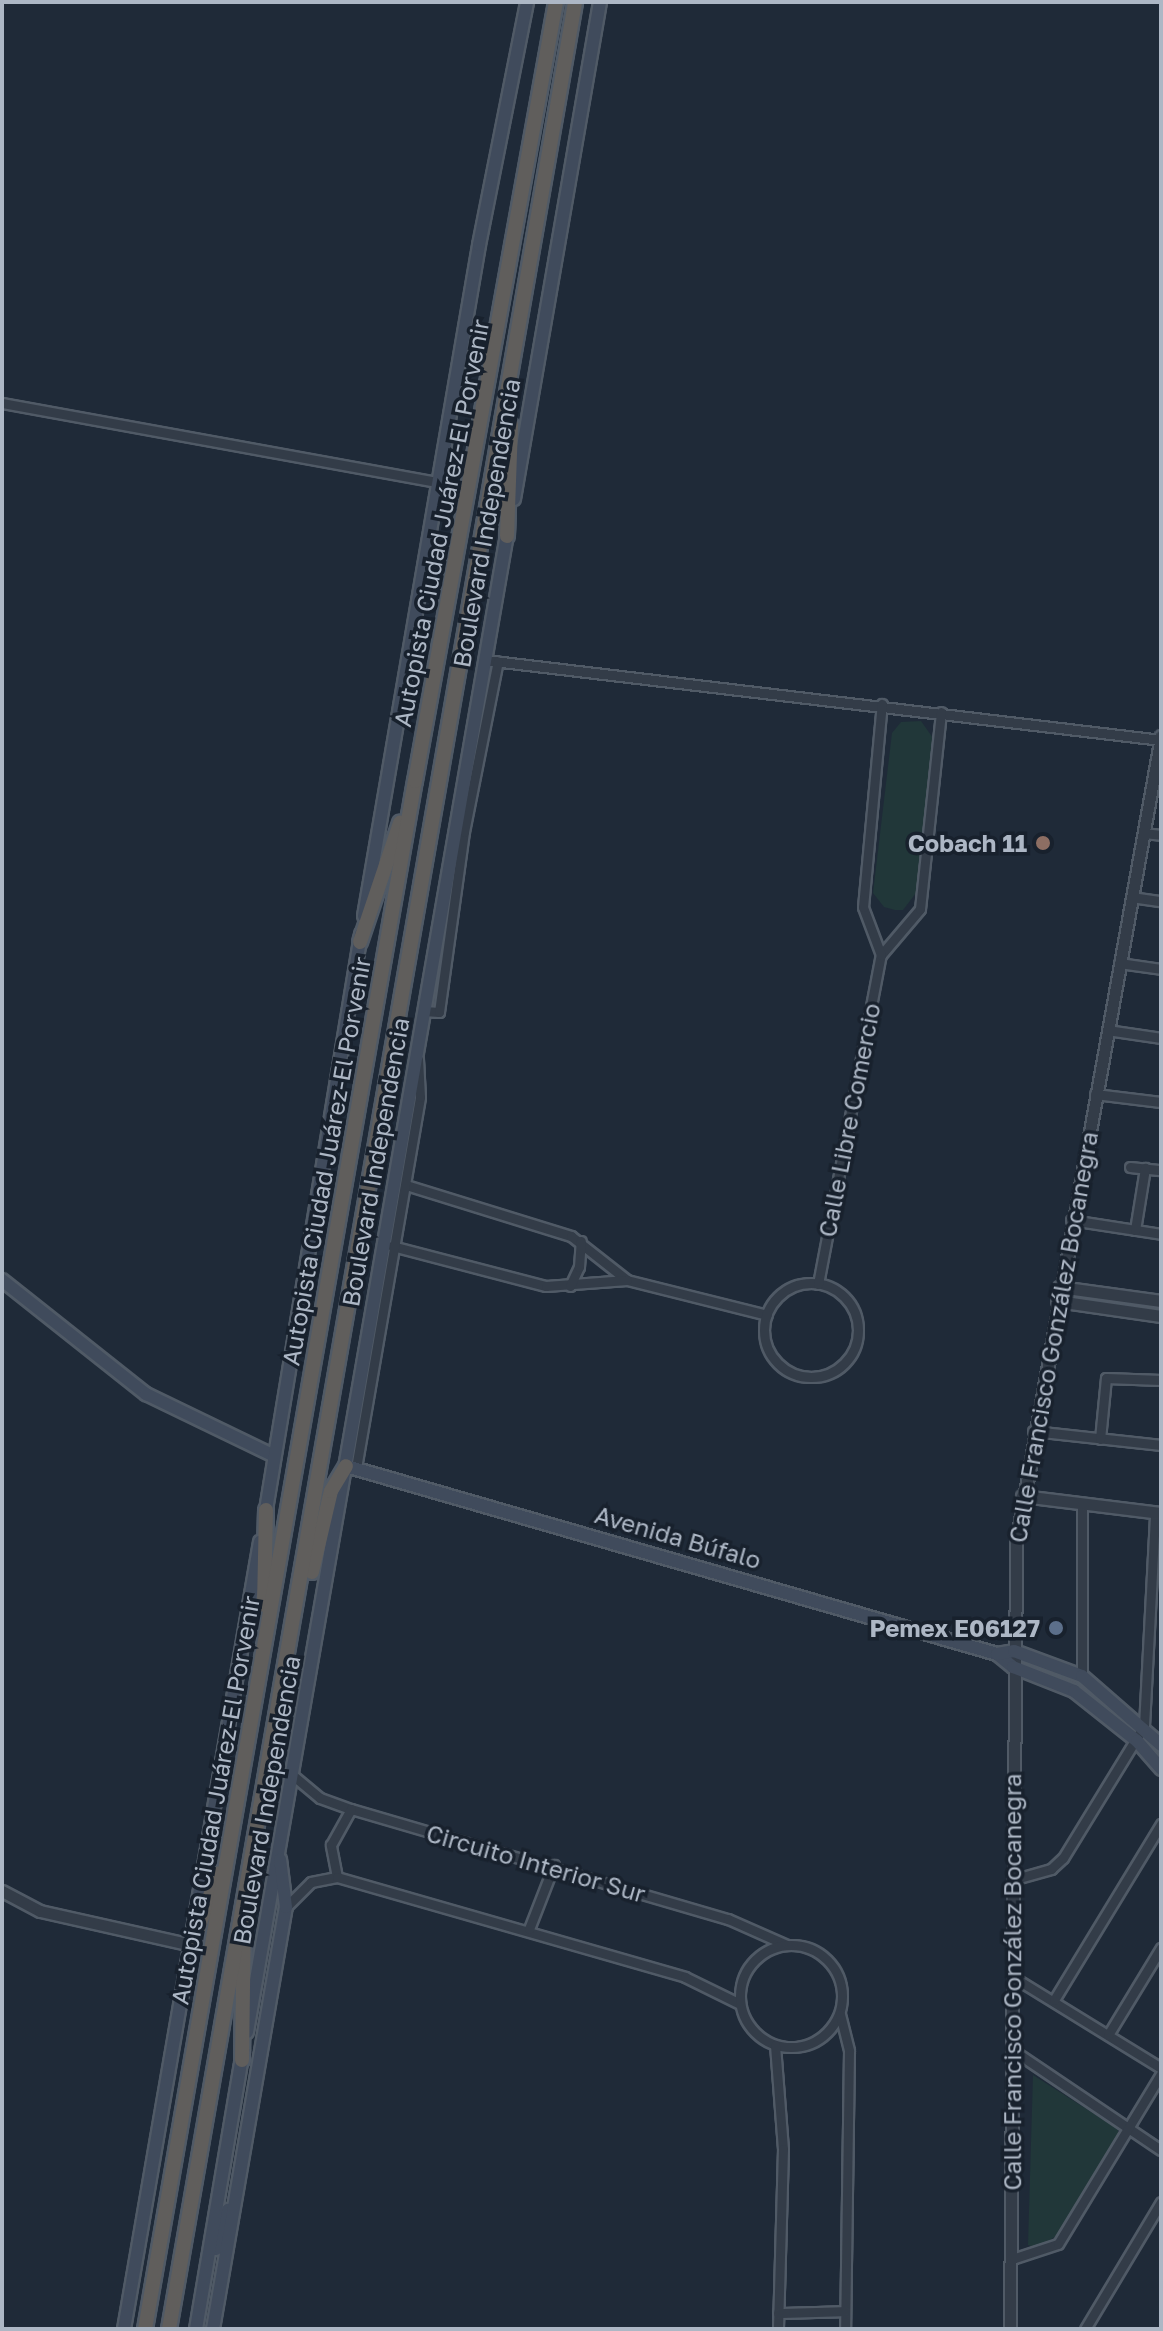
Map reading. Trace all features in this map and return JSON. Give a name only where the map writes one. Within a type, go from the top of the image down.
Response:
[{"type":"highway","name":"Autopista Ciudad Juárez-El Porvenir","points":[[145,2329],[415,781],[556,2]]},
{"type":"highway","points":[[169,2329],[241,1905],[294,1633],[575,2]]},
{"type":"highway","points":[[507,536],[514,369]]},
{"type":"highway","points":[[360,942],[415,781]]},
{"type":"highway","points":[[294,1633],[331,1491],[351,1467]]},
{"type":"highway","points":[[263,1653],[266,1510]]},
{"type":"highway","points":[[192,1945],[231,1839]]},
{"type":"highway","points":[[241,1905],[242,2060]]},
{"type":"main road","name":"Boulevard Independencia","points":[[124,2329],[266,1510],[438,482],[527,2]]},
{"type":"main road","name":"Boulevard Independencia","points":[[196,2329],[290,1773],[351,1467],[395,1209],[417,1047],[492,660],[507,536],[600,2]]},
{"type":"main road","points":[[2,1280],[146,1394],[274,1456]]},
{"type":"main road","name":"Avenida Búfalo","points":[[351,1467],[997,1654],[1013,1667],[1074,1691],[1137,1741],[1161,1769]]},
{"type":"main road","points":[[1014,1651],[1082,1676],[1144,1726],[1161,1745]]},
{"type":"main road","name":"Avenida Búfalo","points":[[997,1654],[1014,1651]]},
{"type":"main road","points":[[213,2329],[286,1907],[278,1849]]},
{"type":"main road","points":[[203,2291],[244,2162]]},
{"type":"street","points":[[2,403],[438,482]]},
{"type":"street","points":[[492,660],[1161,738]]},
{"type":"street","points":[[881,955],[863,907],[882,704]]},
{"type":"street","name":"Calle Libre Comercio","points":[[818,1284],[881,955],[920,909],[941,712]]},
{"type":"street","name":"Calle Francisco González Bocanegra","points":[[1010,2329],[1014,2051],[1013,1667],[1022,1496],[1161,738]]},
{"type":"street","points":[[424,1011],[439,1012],[465,802]]},
{"type":"street","points":[[1143,833],[1161,835]]},
{"type":"street","points":[[1131,897],[1161,901]]},
{"type":"street","points":[[1119,963],[1161,969]]},
{"type":"street","points":[[1107,1030],[1161,1038]]},
{"type":"street","points":[[395,1209],[406,1185],[420,1097],[417,1047]]},
{"type":"street","points":[[1095,1094],[1161,1102]]},
{"type":"street","points":[[1130,1167],[1161,1170]]},
{"type":"street","points":[[1135,1230],[1145,1168]]},
{"type":"street","points":[[406,1185],[581,1241],[627,1280]]},
{"type":"street","points":[[1071,1220],[1161,1234]]},
{"type":"street","points":[[570,1286],[579,1267],[581,1241]]},
{"type":"street","points":[[389,1245],[531,1283],[570,1286],[627,1280],[767,1315]]},
{"type":"street","points":[[818,1284],[846,1299],[857,1320],[853,1352],[836,1371],[811,1377],[786,1370],[767,1346],[767,1315],[786,1291],[818,1284]]},
{"type":"street","points":[[1059,1287],[1161,1301]]},
{"type":"street","points":[[1057,1301],[1161,1316]]},
{"type":"street","points":[[1100,1439],[1106,1378],[1161,1380]]},
{"type":"street","points":[[1033,1431],[1161,1445]]},
{"type":"street","points":[[1012,1880],[1051,1869],[1063,1858],[1144,1726],[1158,1513],[1022,1496]]},
{"type":"street","points":[[1082,1504],[1082,1676]]},
{"type":"street","name":"Circuito Interior Sur","points":[[290,1773],[320,1798],[351,1809],[554,1865],[764,1930],[787,1945]]},
{"type":"street","points":[[337,1877],[331,1845],[351,1809]]},
{"type":"street","points":[[1054,2000],[1161,1824]]},
{"type":"street","points":[[529,1929],[554,1865]]},
{"type":"street","points":[[286,1907],[311,1882],[337,1877],[529,1929],[685,1977],[740,2004],[752,2029],[775,2045],[817,2040],[840,2014]]},
{"type":"street","points":[[2,1891],[40,1911],[192,1945]]},
{"type":"street","points":[[740,2004],[751,1964],[761,1954],[787,1945],[810,1948],[828,1961],[843,1992],[840,2014],[849,2051],[845,2329]]},
{"type":"street","points":[[1108,2035],[1161,1948]]},
{"type":"street","points":[[1013,1977],[1161,2068]]},
{"type":"street","points":[[775,2045],[783,2149],[778,2329]]},
{"type":"street","points":[[1014,2051],[1161,2150]]},
{"type":"street","points":[[1012,2259],[1058,2244],[1161,2074]]},
{"type":"street","points":[[1085,2329],[1161,2202]]},
{"type":"street","points":[[778,2313],[845,2311]]},
{"type":"green space","points":[[921,721],[933,738],[916,893],[903,910],[895,910],[884,907],[873,893],[892,733],[901,722]]},
{"type":"green space","points":[[1033,2075],[1118,2129],[1118,2134],[1058,2235],[1037,2248],[1028,2245]]},
{"type":"place","name":"Cobach 11","points":[[1043,843]]},
{"type":"place","name":"Pemex E06127","points":[[1056,1628]]}]
